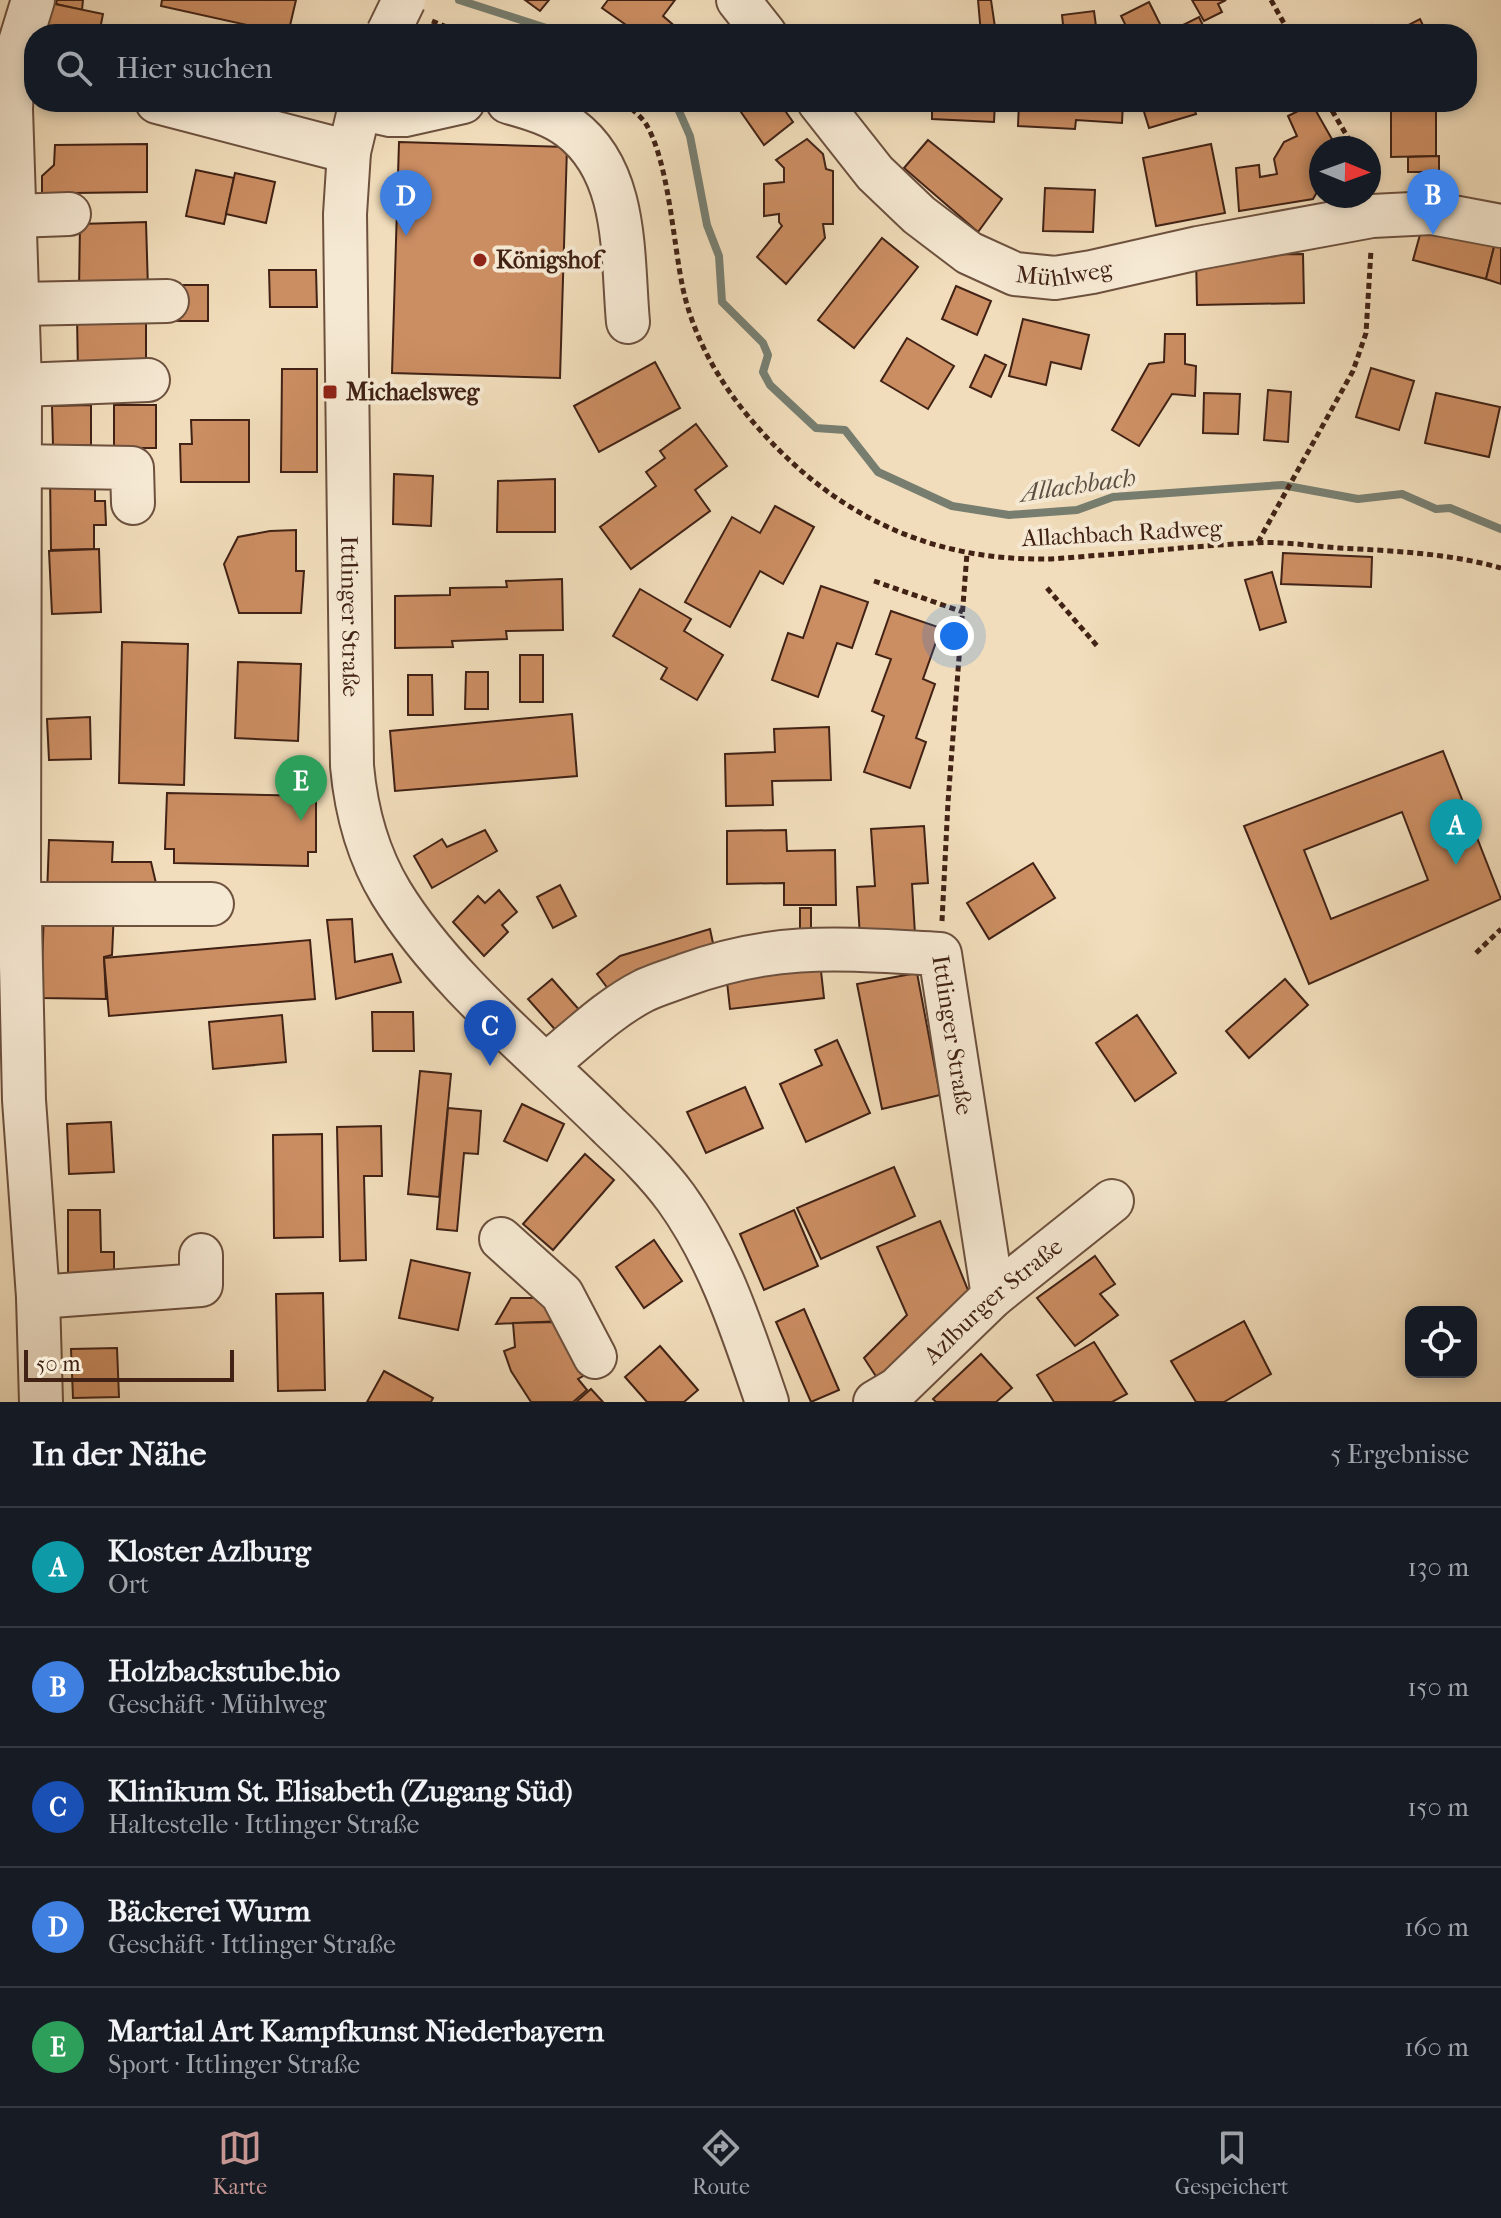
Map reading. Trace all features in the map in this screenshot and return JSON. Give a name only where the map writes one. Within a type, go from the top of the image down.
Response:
[{"type":"street","points":[[27,24],[33,0]]},
{"type":"street","points":[[393,24],[404,0]]},
{"type":"street","points":[[738,0],[757,24]]},
{"type":"street","points":[[24,35],[16,66],[11,109],[20,385],[10,640],[20,904],[12,1086],[24,1274],[41,1402]]},
{"type":"street","points":[[195,112],[349,152]]},
{"type":"street","name":"Ittlinger Straße","points":[[358,112],[349,152],[345,214],[350,697],[352,766],[357,807],[366,838],[390,892],[433,950],[491,1012],[638,1154],[675,1198],[707,1247],[730,1298],[767,1402]]},
{"type":"street","points":[[392,112],[405,115],[418,112]]},
{"type":"street","points":[[540,112],[569,127],[593,149],[609,179],[619,215],[628,322]]},
{"type":"street","name":"Mühlweg","points":[[827,112],[875,173],[919,215],[969,253],[1015,274],[1055,278],[1080,274],[1198,248],[1372,216],[1432,213],[1501,226]]},
{"type":"street","points":[[15,216],[69,214]]},
{"type":"street","points":[[18,304],[167,301]]},
{"type":"street","points":[[20,385],[148,380]]},
{"type":"street","points":[[19,466],[132,468],[133,503]]},
{"type":"street","points":[[20,904],[212,904]]},
{"type":"street","name":"Ittlinger Straße","points":[[547,1064],[623,1004],[646,990],[722,962],[773,951],[821,948],[940,954],[993,1296]]},
{"type":"street","name":"Azlburger Straße","points":[[875,1402],[897,1389],[993,1296],[1112,1201]]},
{"type":"street","points":[[501,1239],[562,1294],[595,1357]]},
{"type":"street","points":[[24,1274],[201,1285],[201,1255]]},
{"type":"path","points":[[1271,0],[1284,24]]},
{"type":"path","name":"Allachbach Radweg","points":[[634,112],[645,122],[658,154],[683,291],[696,331],[712,365],[738,405],[779,451],[824,492],[875,521],[902,533],[967,553],[1043,560],[1258,542],[1441,555],[1501,568]]},
{"type":"path","points":[[1333,112],[1347,136]]},
{"type":"path","points":[[1258,542],[1353,371],[1366,333],[1372,216]]},
{"type":"path","points":[[940,954],[967,553]]},
{"type":"path","points":[[874,581],[963,612]]},
{"type":"path","points":[[1047,588],[1098,647]]},
{"type":"path","points":[[1476,953],[1501,929]]},
{"type":"building","points":[[57,0],[83,0],[82,10],[56,4]]},
{"type":"building","points":[[162,0],[296,0],[290,24],[243,24],[161,6]]},
{"type":"building","points":[[525,0],[549,0],[540,11]]},
{"type":"building","points":[[608,0],[675,0],[663,16],[672,24],[625,24],[602,8]]},
{"type":"building","points":[[978,0],[991,0],[995,24],[980,24]]},
{"type":"building","points":[[1192,0],[1226,0],[1218,4],[1222,12],[1204,21]]},
{"type":"building","points":[[1149,2],[1160,24],[1125,24],[1121,16]]},
{"type":"building","points":[[50,3],[103,14],[101,24],[46,24]]},
{"type":"building","points":[[1094,11],[1096,24],[1063,24],[1062,15]]},
{"type":"building","points":[[1199,17],[1202,24],[1185,24]]},
{"type":"building","points":[[741,112],[786,112],[793,122],[764,145]]},
{"type":"building","points":[[932,112],[994,112],[994,122],[932,119]]},
{"type":"building","points":[[1019,112],[1123,112],[1122,123],[1076,120],[1075,129],[1018,126]]},
{"type":"building","points":[[1144,112],[1196,114],[1149,128]]},
{"type":"building","points":[[1296,112],[1317,112],[1330,136],[1309,136],[1309,200],[1239,211],[1236,168],[1259,165],[1260,177],[1277,174],[1274,159],[1284,142],[1297,136],[1288,116]]},
{"type":"building","points":[[1391,112],[1436,112],[1436,156],[1391,157]]},
{"type":"building","points":[[807,139],[823,154],[826,169],[833,171],[833,224],[823,224],[825,238],[786,284],[757,257],[782,226],[779,214],[764,216],[764,184],[784,182],[784,168],[776,160]]},
{"type":"building","points":[[928,140],[1002,199],[978,232],[904,168]]},
{"type":"building","name":"Königshof","points":[[399,142],[567,147],[560,378],[392,373]]},
{"type":"building","points":[[147,144],[147,192],[73,193],[72,201],[42,201],[42,176],[54,165],[55,145]]},
{"type":"building","points":[[1211,144],[1225,213],[1156,226],[1143,158]]},
{"type":"building","points":[[1439,156],[1439,172],[1408,172],[1408,157]]},
{"type":"building","points":[[196,170],[234,178],[224,224],[186,216]]},
{"type":"building","points":[[235,173],[275,182],[266,223],[226,214]]},
{"type":"building","points":[[1045,188],[1095,190],[1093,232],[1043,231]]},
{"type":"building","points":[[1424,220],[1497,235],[1486,279],[1413,260]]},
{"type":"building","points":[[146,222],[148,289],[79,290],[80,224]]},
{"type":"building","points":[[1497,235],[1501,236],[1501,284],[1486,279]]},
{"type":"building","points":[[882,238],[918,267],[854,348],[818,320]]},
{"type":"building","points":[[1303,254],[1304,303],[1197,305],[1196,256]]},
{"type":"building","points":[[269,270],[316,270],[317,307],[270,307]]},
{"type":"building","points":[[174,285],[208,285],[208,321],[175,321]]},
{"type":"building","points":[[956,286],[991,301],[977,335],[942,319]]},
{"type":"building","points":[[146,314],[146,373],[78,374],[77,316]]},
{"type":"building","points":[[1023,319],[1089,335],[1081,369],[1051,362],[1046,385],[1009,376]]},
{"type":"building","points":[[1165,334],[1185,334],[1185,364],[1196,366],[1195,396],[1172,394],[1139,446],[1112,430],[1149,364],[1164,362]]},
{"type":"building","points":[[907,338],[954,366],[928,409],[881,381]]},
{"type":"building","points":[[985,355],[1006,365],[991,397],[970,387]]},
{"type":"building","points":[[655,362],[680,408],[599,452],[574,406]]},
{"type":"building","points":[[1371,368],[1414,381],[1399,430],[1356,417]]},
{"type":"building","points":[[282,369],[317,369],[317,472],[281,472]]},
{"type":"building","points":[[1268,390],[1291,392],[1288,442],[1264,440]]},
{"type":"building","points":[[1204,393],[1240,394],[1238,434],[1203,433]]},
{"type":"building","points":[[1436,393],[1500,407],[1489,457],[1425,443]]},
{"type":"building","points":[[91,405],[91,445],[53,446],[52,406]]},
{"type":"building","points":[[114,405],[156,405],[156,448],[114,448]]},
{"type":"building","points":[[191,420],[249,420],[249,482],[181,482],[180,444],[192,444]]},
{"type":"building","points":[[696,424],[727,466],[695,490],[710,511],[631,569],[600,527],[656,486],[646,472],[665,458],[660,451]]},
{"type":"building","points":[[394,474],[433,476],[431,526],[393,524]]},
{"type":"building","points":[[95,476],[95,501],[105,501],[106,525],[94,525],[94,549],[51,550],[50,477]]},
{"type":"building","points":[[555,479],[555,532],[497,532],[498,481]]},
{"type":"building","points":[[775,506],[814,527],[783,584],[760,571],[730,627],[685,602],[732,517],[760,533]]},
{"type":"building","points":[[296,530],[296,571],[304,571],[301,613],[239,613],[224,564],[238,537]]},
{"type":"building","points":[[99,549],[101,612],[52,614],[49,551]]},
{"type":"building","points":[[1283,553],[1372,557],[1371,587],[1281,584]]},
{"type":"building","points":[[1272,572],[1286,622],[1260,630],[1245,580]]},
{"type":"building","points":[[562,579],[563,630],[506,631],[507,639],[452,641],[453,647],[395,648],[395,596],[450,595],[450,588],[507,587],[506,581]]},
{"type":"building","points":[[821,586],[868,602],[852,648],[837,643],[818,697],[772,680],[788,633],[803,638]]},
{"type":"building","points":[[640,589],[691,619],[684,631],[723,655],[697,700],[661,679],[667,668],[613,636]]},
{"type":"building","points":[[891,611],[941,628],[923,679],[935,684],[916,738],[926,742],[910,788],[864,772],[884,716],[872,711],[891,659],[876,654]]},
{"type":"building","points":[[122,642],[188,644],[184,785],[119,783]]},
{"type":"building","points":[[520,655],[543,655],[543,702],[520,702]]},
{"type":"building","points":[[238,662],[301,664],[298,741],[235,738]]},
{"type":"building","points":[[466,672],[488,672],[488,709],[465,709]]},
{"type":"building","points":[[408,675],[432,675],[433,715],[408,715]]},
{"type":"building","points":[[572,714],[577,776],[395,791],[390,731]]},
{"type":"building","points":[[90,717],[91,759],[49,760],[47,719]]},
{"type":"building","points":[[829,727],[831,780],[772,781],[773,805],[726,806],[725,754],[775,752],[774,729]]},
{"type":"building","points":[[1443,751],[1501,899],[1309,984],[1244,826]],"holes":[[[1402,812],[1428,880],[1331,919],[1304,850]]]},
{"type":"building","points":[[167,793],[316,796],[316,852],[308,852],[308,866],[174,863],[174,849],[165,849]]},
{"type":"building","points":[[924,826],[928,883],[912,884],[915,934],[860,938],[857,887],[875,886],[871,829]]},
{"type":"building","points":[[485,830],[497,851],[432,888],[414,856],[442,839],[447,847]]},
{"type":"building","points":[[786,830],[787,851],[835,850],[836,905],[784,905],[784,883],[727,884],[727,831]]},
{"type":"building","points":[[49,840],[113,842],[112,862],[151,862],[159,896],[47,895]]},
{"type":"building","points":[[1033,863],[1055,898],[989,939],[967,903]]},
{"type":"building","points":[[560,885],[576,916],[553,928],[537,897]]},
{"type":"building","points":[[499,890],[517,912],[502,925],[508,932],[484,956],[453,922],[478,896],[485,903]]},
{"type":"building","points":[[800,908],[811,908],[811,937],[800,937]]},
{"type":"building","points":[[44,910],[114,911],[112,955],[104,957],[106,999],[41,998]]},
{"type":"building","points":[[352,919],[355,962],[392,954],[401,982],[336,999],[327,920]]},
{"type":"building","points":[[710,929],[714,948],[612,994],[597,974],[620,956]]},
{"type":"building","points":[[310,940],[315,999],[109,1016],[104,958]]},
{"type":"building","points":[[819,953],[824,998],[730,1009],[725,964]]},
{"type":"building","points":[[917,973],[940,1095],[882,1109],[857,984]]},
{"type":"building","points":[[552,979],[582,1013],[559,1034],[528,999]]},
{"type":"building","points":[[1285,979],[1308,1005],[1249,1058],[1226,1031]]},
{"type":"building","points":[[372,1012],[413,1012],[414,1051],[373,1051]]},
{"type":"building","points":[[282,1015],[286,1062],[213,1069],[209,1022]]},
{"type":"building","points":[[1137,1015],[1176,1073],[1135,1101],[1096,1043]]},
{"type":"building","points":[[837,1040],[870,1113],[806,1142],[780,1084],[822,1065],[815,1050]]},
{"type":"building","points":[[420,1071],[451,1074],[439,1197],[408,1194]]},
{"type":"building","points":[[745,1087],[763,1128],[706,1153],[687,1112]]},
{"type":"building","points":[[522,1104],[564,1124],[547,1161],[504,1141]]},
{"type":"building","points":[[448,1108],[481,1111],[478,1154],[464,1153],[457,1231],[437,1229]]},
{"type":"building","points":[[111,1122],[114,1172],[69,1174],[67,1124]]},
{"type":"building","points":[[381,1126],[382,1176],[364,1176],[366,1260],[340,1261],[337,1127]]},
{"type":"building","points":[[322,1134],[323,1237],[274,1238],[273,1135]]},
{"type":"building","points":[[585,1154],[614,1180],[553,1250],[523,1224]]},
{"type":"building","points":[[894,1167],[915,1216],[821,1259],[797,1208]]},
{"type":"building","points":[[68,1210],[100,1210],[101,1252],[114,1252],[114,1285],[68,1286]]},
{"type":"building","points":[[794,1210],[818,1266],[764,1290],[740,1234]]},
{"type":"building","points":[[940,1221],[972,1300],[881,1384],[864,1358],[907,1315],[877,1247]]},
{"type":"building","points":[[654,1240],[682,1281],[644,1308],[616,1267]]},
{"type":"building","points":[[1095,1256],[1115,1284],[1100,1294],[1118,1315],[1075,1346],[1037,1298]]},
{"type":"building","points":[[411,1260],[470,1273],[458,1330],[399,1318]]},
{"type":"building","points":[[323,1293],[325,1390],[278,1391],[276,1294]]},
{"type":"building","points":[[511,1298],[553,1298],[562,1321],[496,1324]]},
{"type":"building","points":[[804,1309],[839,1390],[811,1402],[776,1322]]},
{"type":"building","points":[[1244,1321],[1271,1374],[1224,1402],[1196,1402],[1171,1361]]},
{"type":"building","points":[[557,1322],[566,1348],[585,1375],[578,1379],[587,1390],[573,1402],[531,1402],[511,1371],[504,1351],[515,1347],[513,1323]]},
{"type":"building","points":[[1094,1342],[1127,1394],[1112,1402],[1054,1402],[1037,1375]]},
{"type":"building","points":[[660,1346],[698,1390],[684,1402],[647,1402],[625,1377]]},
{"type":"building","points":[[117,1348],[119,1397],[73,1398],[71,1349]]},
{"type":"building","points":[[981,1354],[1012,1388],[996,1402],[936,1402],[933,1399]]},
{"type":"building","points":[[384,1371],[433,1398],[431,1402],[367,1402]]},
{"type":"building","points":[[591,1389],[603,1402],[576,1402]]},
{"type":"waterway","name":"Allachbach","points":[[459,0],[534,24]]},
{"type":"waterway","name":"Allachbach","points":[[679,112],[690,136],[707,225],[719,256],[722,302],[763,343],[768,355],[763,372],[770,385],[816,428],[845,430],[878,472],[952,506],[1009,515],[1077,510],[1113,497],[1282,485],[1358,499],[1402,494],[1436,509],[1450,508],[1501,529]]},
{"type":"place","name":"Holzbackstube.bio","points":[[1433,235]]},
{"type":"place","name":"Bäckerei Wurm","points":[[406,236]]},
{"type":"place","name":"Königshof","points":[[480,260]]},
{"type":"place","name":"Michaelsweg","points":[[330,392]]},
{"type":"place","name":"Martial Art Kampfkunst Niederbayern","points":[[301,821]]},
{"type":"place","name":"Kloster Azlburg","points":[[1456,865]]},
{"type":"place","name":"Klinikum St. Elisabeth (Zugang Süd)","points":[[490,1066]]}]
